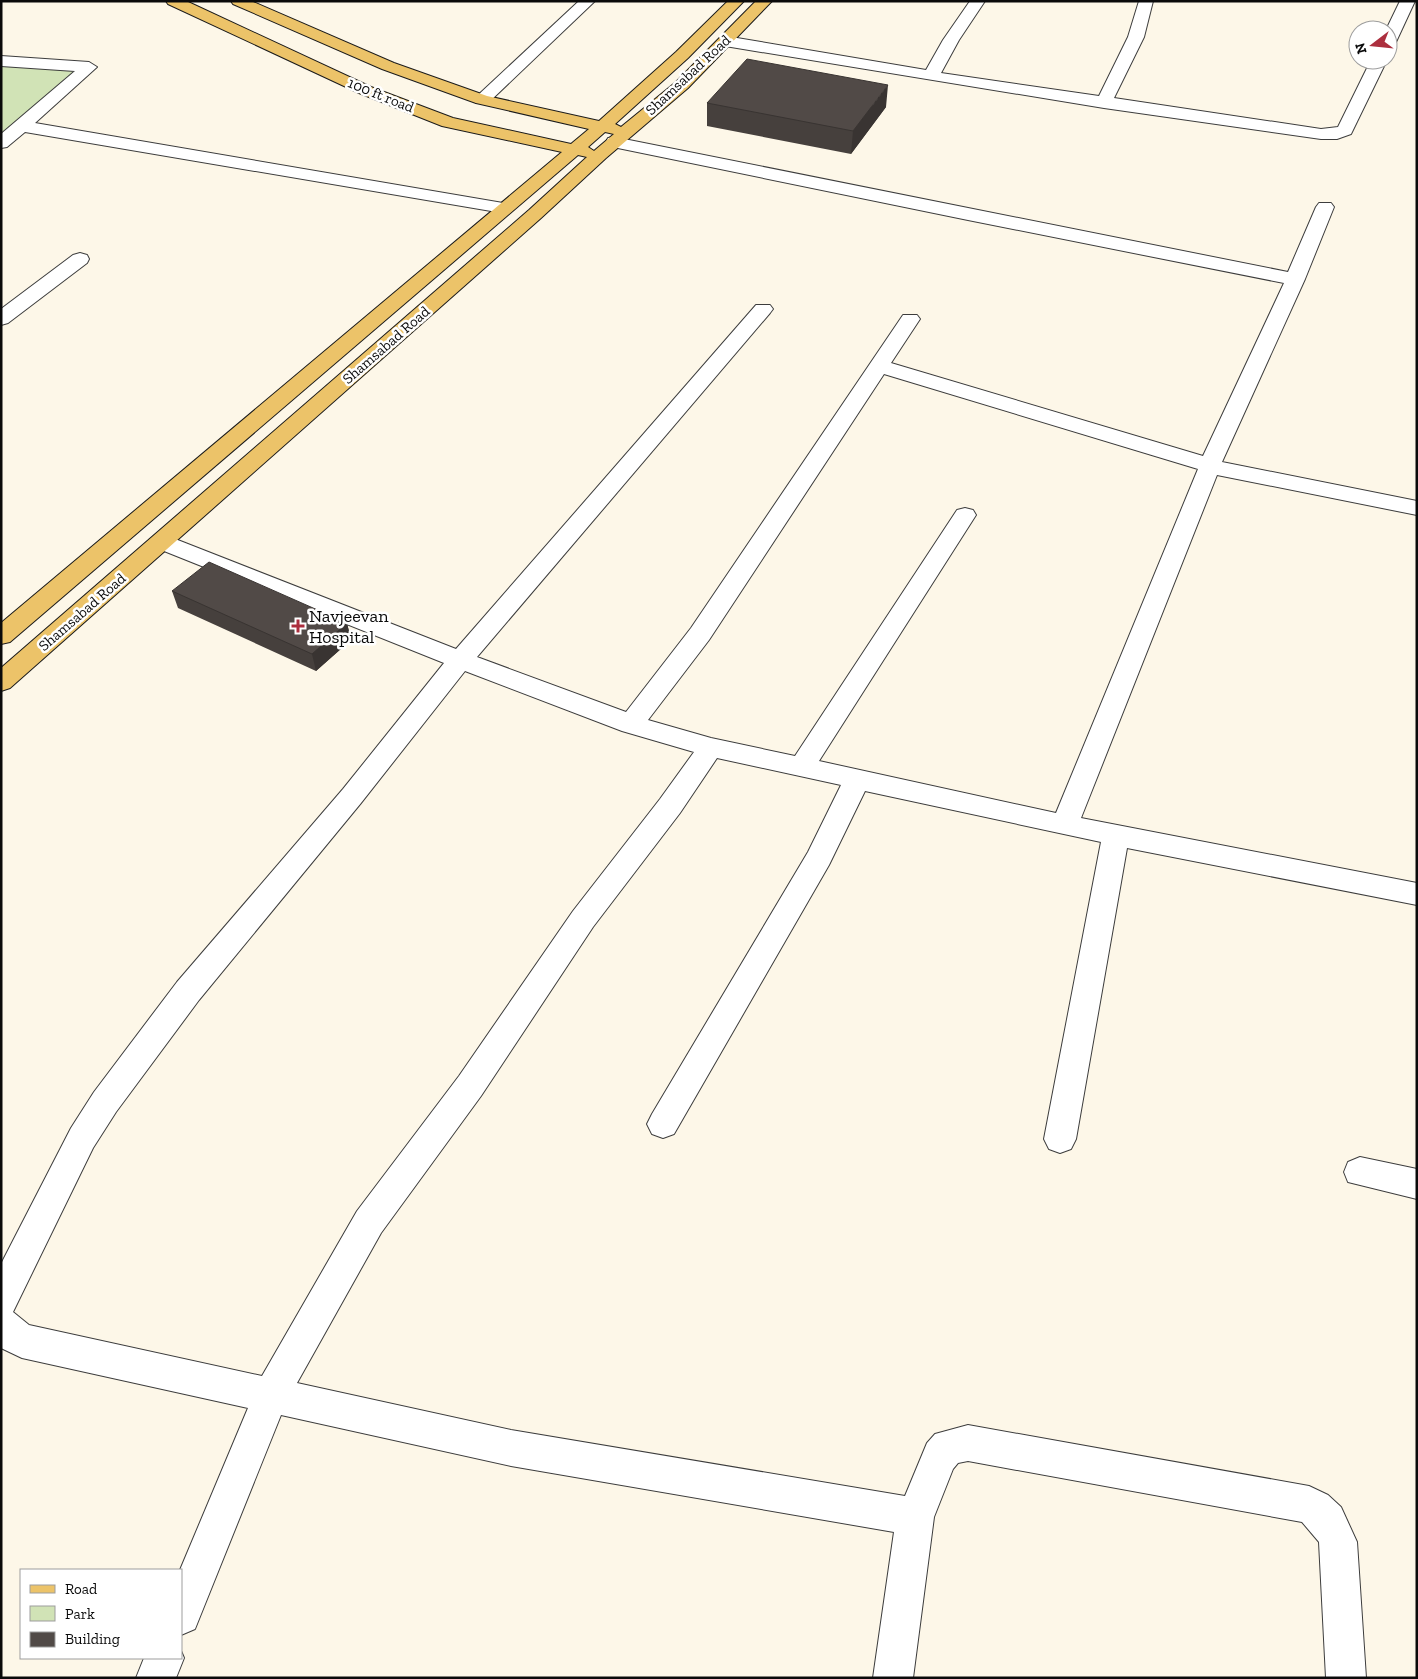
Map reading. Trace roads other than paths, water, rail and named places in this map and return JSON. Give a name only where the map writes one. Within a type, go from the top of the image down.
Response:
[{"type":"main road","name":"100 ft road","points":[[173,1],[365,90],[448,122],[574,150],[614,143],[602,126],[482,100],[388,66],[238,1]]},
{"type":"main road","name":"Shamsabad Road","points":[[1,636],[503,208],[602,126],[682,55],[738,1]]},
{"type":"main road","name":"Shamsabad Road","points":[[1,682],[682,85],[765,1]]},
{"type":"street","points":[[482,100],[588,1]]},
{"type":"street","points":[[932,76],[951,40],[978,1]]},
{"type":"street","points":[[1104,103],[1136,37],[1146,1]]},
{"type":"street","points":[[1398,22],[1408,1]]},
{"type":"street","points":[[725,41],[1104,103],[1321,134],[1337,134],[1346,130],[1374,70]]},
{"type":"street","points":[[1,61],[89,66],[1,143]]},
{"type":"street","points":[[22,126],[503,208]]},
{"type":"street","points":[[614,143],[734,165],[968,215],[1295,279]]},
{"type":"street","points":[[1065,825],[1210,465],[1295,279],[1325,207]]},
{"type":"street","points":[[1,319],[80,259]]},
{"type":"street","points":[[1,1300],[82,1138],[105,1102],[194,984],[352,796],[460,660],[763,309]]},
{"type":"street","points":[[631,724],[700,634],[910,319]]},
{"type":"street","points":[[880,366],[1253,477],[1417,508]]},
{"type":"street","points":[[801,767],[965,515]]},
{"type":"street","points":[[162,542],[460,660],[631,724],[712,747],[1065,825],[1417,894]]},
{"type":"street","points":[[182,1613],[271,1395],[369,1222],[470,1086],[583,919],[670,806],[712,747]]},
{"type":"street","points":[[663,1124],[819,857],[858,778]]},
{"type":"street","points":[[1060,1139],[1116,835]]},
{"type":"street","points":[[1360,1172],[1417,1184]]},
{"type":"street","points":[[1,1324],[8,1332],[22,1341],[511,1448],[915,1517]]},
{"type":"street","points":[[893,1678],[915,1517],[940,1456],[948,1447],[968,1443],[1309,1505],[1321,1512],[1333,1526],[1338,1542],[1346,1678]]},
{"type":"street","points":[[156,1678],[164,1659]]},
{"type":"place","name":"Navjeevan Hospital","points":[[298,626]]}]
